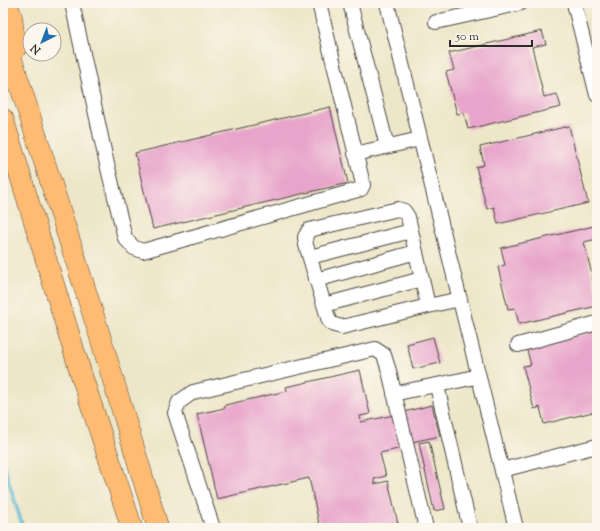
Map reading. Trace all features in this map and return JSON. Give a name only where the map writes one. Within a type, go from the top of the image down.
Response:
[{"type":"highway","points":[[7,3],[12,19],[20,85]]},
{"type":"highway","points":[[3,32],[99,333],[158,528]]},
{"type":"highway","points":[[3,119],[82,377],[132,528]]},
{"type":"highway","points":[[82,377],[110,372]]},
{"type":"street","points":[[72,3],[125,238],[134,248],[143,251],[361,189],[363,185],[319,3]]},
{"type":"street","points":[[350,3],[387,146]]},
{"type":"street","points":[[387,3],[516,528]]},
{"type":"street","points":[[436,22],[521,3]]},
{"type":"street","points":[[574,3],[597,95]]},
{"type":"street","points":[[355,154],[420,139]]},
{"type":"street","points":[[428,306],[408,216],[404,211],[398,209],[309,230],[306,237],[306,245],[329,322],[334,325],[342,328],[460,299]]},
{"type":"street","points":[[310,257],[411,231]]},
{"type":"street","points":[[316,280],[416,252]]},
{"type":"street","points":[[324,305],[422,279]]},
{"type":"street","points":[[518,345],[597,323]]},
{"type":"street","points":[[213,528],[175,413],[179,402],[193,392],[374,349],[384,355],[389,371],[426,528]]},
{"type":"street","points":[[394,394],[479,376]]},
{"type":"street","points":[[437,386],[470,528]]},
{"type":"street","points":[[502,470],[597,446]]},
{"type":"building","points":[[542,31],[546,44],[532,47],[544,97],[557,94],[561,107],[468,129],[464,113],[457,114],[446,72],[454,70],[449,53]]},
{"type":"building","points":[[330,107],[348,183],[153,229],[135,153]]},
{"type":"building","points":[[569,126],[588,203],[498,224],[494,207],[487,209],[476,167],[484,165],[480,147]]},
{"type":"building","points":[[594,226],[597,239],[584,242],[596,292],[597,291],[597,306],[519,324],[515,308],[508,309],[498,267],[505,265],[501,248]]},
{"type":"building","points":[[597,331],[597,411],[544,424],[540,407],[534,409],[523,366],[531,365],[526,347]]},
{"type":"building","points":[[433,337],[440,363],[413,369],[407,344]]},
{"type":"building","points":[[360,370],[370,414],[360,416],[361,422],[394,415],[402,448],[380,453],[386,476],[374,479],[375,484],[388,481],[399,528],[320,528],[309,478],[217,499],[197,414],[225,408],[225,405],[287,391],[286,387]]},
{"type":"building","points":[[432,405],[440,436],[412,442],[404,412]]},
{"type":"building","points":[[429,441],[445,509],[434,511],[419,443]]},
{"type":"waterway","points":[[3,463],[23,528]]}]
